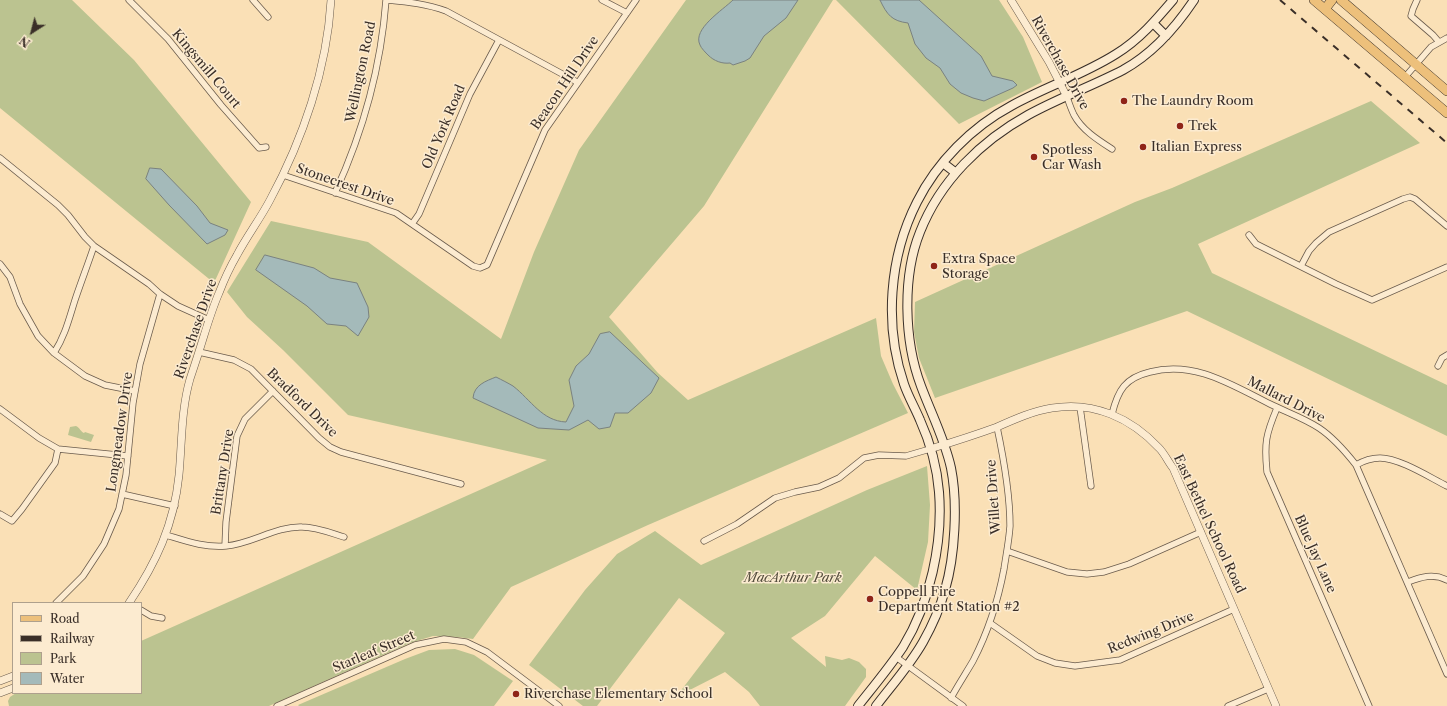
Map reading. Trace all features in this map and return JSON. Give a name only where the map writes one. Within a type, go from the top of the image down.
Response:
[{"type":"main road","points":[[858,706],[896,657],[910,634],[926,594],[935,561],[938,535],[939,492],[930,448],[904,385],[894,341],[892,293],[903,232],[918,200],[943,163],[968,137],[988,120],[1011,106],[1060,83],[1117,53],[1133,42],[1153,23],[1173,0]]},
{"type":"main road","points":[[876,706],[907,666],[923,642],[945,590],[951,563],[954,528],[954,494],[950,468],[944,444],[914,367],[908,332],[908,289],[915,248],[920,231],[937,199],[956,172],[978,150],[1002,130],[1029,114],[1123,69],[1147,53],[1166,36],[1185,14],[1194,0]]},
{"type":"main road","points":[[1314,0],[1447,113]]},
{"type":"main road","points":[[1325,9],[1332,0]]},
{"type":"main road","points":[[1341,0],[1447,91]]},
{"type":"main road","points":[[1153,23],[1166,36]]},
{"type":"main road","points":[[943,163],[956,172]]},
{"type":"street","points":[[253,0],[268,17]]},
{"type":"street","name":"Riverchase Drive","points":[[130,602],[149,572],[166,536],[175,506],[185,407],[190,380],[209,320],[218,295],[237,256],[270,201],[300,136],[318,76],[325,45],[331,0]]},
{"type":"street","points":[[387,0],[433,6],[446,11],[577,82]]},
{"type":"street","name":"Wellington Road","points":[[335,193],[358,137],[372,91],[387,0]]},
{"type":"street","points":[[602,0],[627,14]]},
{"type":"street","name":"Beacon Hill Drive","points":[[480,268],[487,265],[545,130],[577,82],[636,0]]},
{"type":"street","name":"Riverchase Drive","points":[[1011,0],[1049,62],[1067,97],[1074,115],[1094,137],[1112,149]]},
{"type":"street","points":[[1417,0],[1411,16],[1433,35],[1438,42]]},
{"type":"street","name":"Kingsmill Court","points":[[132,1],[168,39],[258,148],[266,147]]},
{"type":"street","points":[[1405,77],[1431,47],[1447,38]]},
{"type":"street","name":"Old York Road","points":[[412,224],[419,214],[470,94],[499,40]]},
{"type":"street","points":[[0,158],[58,205],[94,246],[178,306],[209,320]]},
{"type":"street","name":"Stonecrest Drive","points":[[283,175],[396,213],[473,266],[480,268]]},
{"type":"street","points":[[1301,266],[1309,251],[1329,232],[1410,197],[1416,199],[1447,226]]},
{"type":"street","points":[[1249,235],[1256,244],[1336,284],[1372,300],[1447,267]]},
{"type":"street","points":[[54,352],[61,342],[65,332],[94,246]]},
{"type":"street","points":[[0,264],[10,277],[20,304],[38,336],[54,352],[85,376],[105,385],[135,391]]},
{"type":"street","name":"Longmeadow Drive","points":[[57,602],[83,576],[104,544],[119,509],[126,475],[135,391],[140,364],[160,294]]},
{"type":"street","name":"Bradford Drive","points":[[199,352],[222,356],[243,364],[251,369],[319,438],[330,447],[341,452],[462,484]]},
{"type":"street","points":[[1438,366],[1442,358],[1447,355]]},
{"type":"street","name":"Mallard Drive","points":[[1112,414],[1116,397],[1124,385],[1139,374],[1155,370],[1176,368],[1215,376],[1277,408],[1305,419],[1320,429],[1342,448],[1356,464],[1447,674]]},
{"type":"street","name":"Brittany Drive","points":[[225,546],[226,522],[237,436],[245,419],[273,391]]},
{"type":"street","name":"East Bethel School Road","points":[[930,448],[997,427],[1038,411],[1054,407],[1080,407],[1112,414],[1130,422],[1160,449],[1173,468],[1276,706]]},
{"type":"street","points":[[1080,407],[1091,486]]},
{"type":"street","name":"Blue Jay Lane","points":[[1277,408],[1265,441],[1267,472],[1369,706]]},
{"type":"street","points":[[0,409],[39,438],[58,449],[128,456]]},
{"type":"street","name":"Willet Drive","points":[[951,698],[973,660],[990,623],[1000,591],[1007,550],[1010,527],[1008,490],[997,427]]},
{"type":"street","points":[[704,540],[737,524],[775,498],[819,487],[839,478],[864,458],[879,455],[906,456],[930,448]]},
{"type":"street","points":[[0,514],[12,521],[55,463],[58,449]]},
{"type":"street","points":[[1356,464],[1367,460],[1380,458],[1394,460],[1447,486]]},
{"type":"street","points":[[122,494],[175,506]]},
{"type":"street","points":[[166,536],[202,546],[225,546],[256,539],[273,532],[302,527],[344,537]]},
{"type":"street","points":[[1007,550],[1068,572],[1087,574],[1104,572],[1129,564],[1201,532]]},
{"type":"street","points":[[1408,582],[1423,576],[1441,577],[1447,580]]},
{"type":"street","name":"Redwing Drive","points":[[990,623],[1037,656],[1055,663],[1075,666],[1120,660],[1234,609]]},
{"type":"street","points":[[142,611],[151,616],[162,618]]},
{"type":"street","name":"Starleaf Street","points":[[277,706],[415,645],[444,639],[466,642],[487,652],[560,706]]},
{"type":"street","points":[[896,657],[962,706]]},
{"type":"street","points":[[0,681],[12,676]]},
{"type":"street","points":[[0,693],[12,688]]},
{"type":"street","points":[[1228,706],[1268,689]]},
{"type":"green space","points":[[0,0],[72,0],[134,60],[251,202],[214,283],[0,108]]},
{"type":"green space","points":[[686,0],[833,0],[704,206],[609,317],[658,373],[688,400],[876,318],[881,356],[908,413],[648,525],[511,587],[473,639],[433,636],[410,643],[269,706],[9,706],[8,701],[10,697],[14,694],[142,694],[142,641],[547,460],[348,415],[283,350],[247,317],[227,292],[271,221],[368,242],[501,339],[534,252],[579,150]]},
{"type":"green space","points":[[836,0],[999,0],[1023,37],[1042,82],[959,124]]},
{"type":"green space","points":[[1371,101],[1420,143],[1198,244],[1212,273],[1447,385],[1447,436],[1187,311],[935,398],[919,358],[914,332],[915,302],[1135,202],[1172,188]]},
{"type":"green space","points":[[76,426],[84,433],[94,435],[91,442],[68,435],[70,427]]},
{"type":"green space","name":"MacArthur Park","points":[[927,466],[930,505],[928,542],[917,590],[875,556],[825,616],[791,638],[826,667],[825,656],[842,660],[849,658],[859,662],[866,669],[866,677],[845,706],[760,706],[749,692],[725,672],[676,697],[725,633],[679,598],[597,706],[583,706],[529,665],[585,590],[617,554],[655,531],[701,565],[867,490]]},
{"type":"green space","points":[[455,649],[474,655],[513,681],[494,706],[298,705],[429,650]]},
{"type":"water","points":[[733,0],[798,0],[786,18],[764,36],[750,58],[733,65],[730,63],[718,62],[710,57],[701,48],[699,39],[700,33],[704,26]]},
{"type":"water","points":[[880,0],[919,0],[981,56],[992,76],[1013,81],[1017,85],[984,101],[961,93],[950,84],[940,68],[926,58],[915,44],[908,23],[894,19],[885,10]]},
{"type":"water","points":[[150,168],[161,169],[197,206],[210,223],[228,230],[225,235],[207,244],[146,179]]},
{"type":"water","points":[[265,255],[314,268],[330,278],[357,283],[368,307],[369,317],[358,336],[346,326],[327,324],[307,306],[256,270]]},
{"type":"water","points":[[610,332],[659,378],[651,393],[628,413],[615,413],[610,427],[599,429],[588,420],[569,430],[538,428],[473,398],[478,387],[496,377],[513,386],[543,414],[558,421],[566,422],[574,406],[569,380],[576,366],[589,354],[600,334]]},
{"type":"railway","points":[[1280,0],[1447,143]]},
{"type":"place","name":"The Laundry Room","points":[[1124,101]]},
{"type":"place","name":"Trek","points":[[1180,126]]},
{"type":"place","name":"Italian Express","points":[[1143,147]]},
{"type":"place","name":"Spotless Car Wash","points":[[1034,157]]},
{"type":"place","name":"Extra Space Storage","points":[[934,266]]},
{"type":"place","name":"Coppell Fire Department Station #2","points":[[870,599]]},
{"type":"place","name":"Riverchase Elementary School","points":[[516,694]]}]
